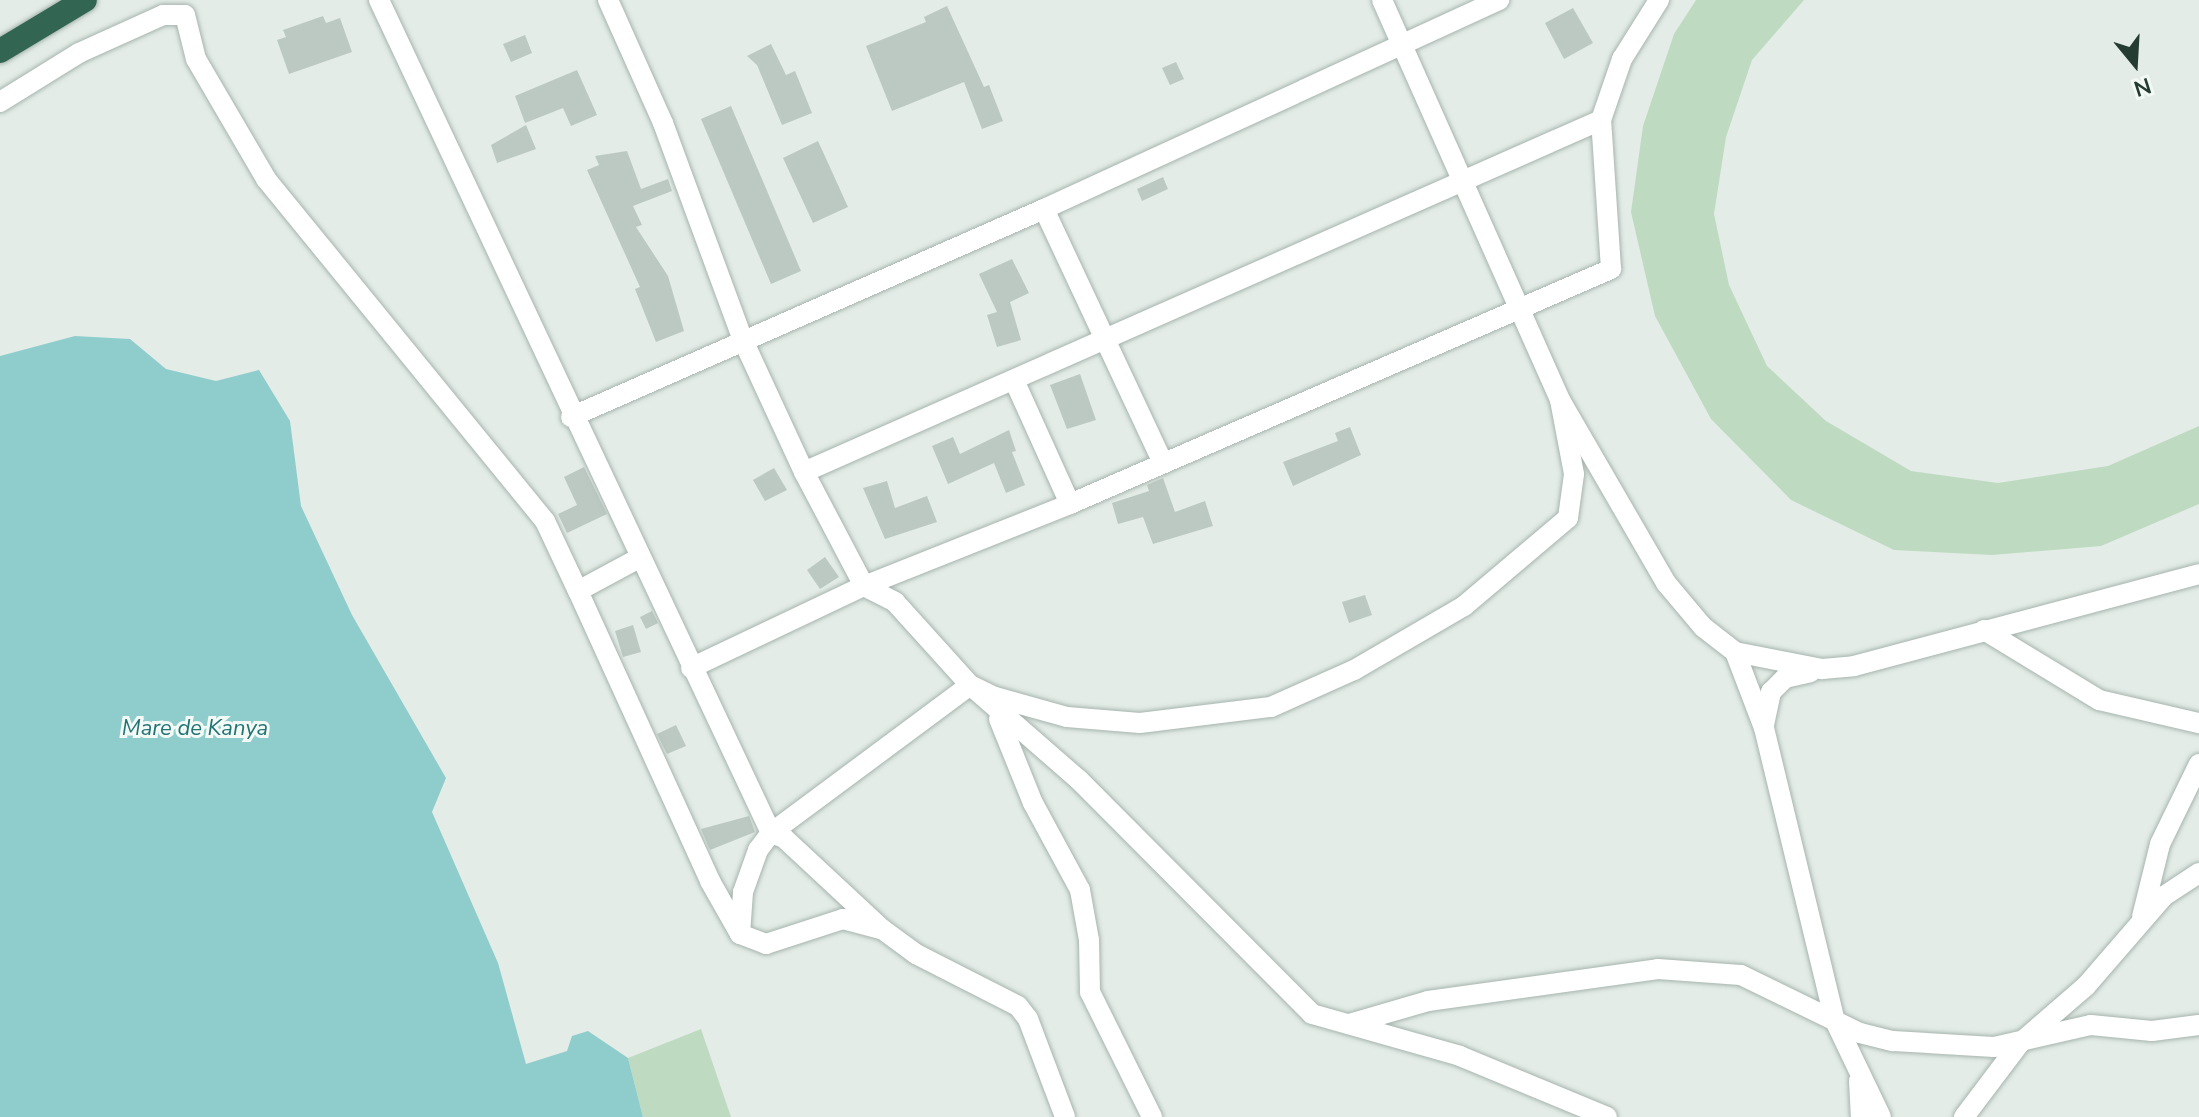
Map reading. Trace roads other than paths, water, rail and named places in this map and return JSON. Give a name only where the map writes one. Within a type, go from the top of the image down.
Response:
[{"type":"highway","points":[[0,51],[85,0]]},
{"type":"street","points":[[379,0],[571,417],[771,833],[813,863],[882,929],[956,978],[1018,1006],[1028,1019],[1065,1117]]},
{"type":"street","points":[[608,0],[663,123],[742,338],[804,472],[864,586],[895,602],[993,708],[1079,780],[1312,1014],[1337,1025],[1460,1056],[1607,1117]]},
{"type":"street","points":[[1382,0],[1560,400],[1666,583],[1703,627],[1735,652],[1822,669]]},
{"type":"street","points":[[571,417],[742,338],[1044,209],[1499,0]]},
{"type":"street","points":[[691,668],[864,586],[1070,504],[1611,269],[1601,120],[1622,59],[1659,0]]},
{"type":"street","points":[[0,102],[119,35],[163,15],[188,8],[196,59],[266,179],[545,521],[710,881],[740,934],[766,944],[843,919],[882,929]]},
{"type":"street","points":[[804,472],[1601,120]]},
{"type":"street","points":[[1044,209],[1163,463]]},
{"type":"street","points":[[1014,380],[1070,504]]},
{"type":"street","points":[[970,685],[995,697],[1067,717],[1140,723],[1271,707],[1300,696],[1441,622],[1568,518],[1574,474],[1560,400]]},
{"type":"street","points":[[578,591],[639,558]]},
{"type":"street","points":[[1764,728],[1765,706],[1785,678],[1822,669],[1854,666],[2197,577]]},
{"type":"street","points":[[1984,630],[2099,700],[2199,723]]},
{"type":"street","points":[[1735,652],[1764,728],[1835,1021],[1881,1117]]},
{"type":"street","points":[[740,934],[743,892],[758,850],[771,833],[970,685]]},
{"type":"street","points":[[993,708],[1012,741],[1033,803],[1080,890],[1089,940],[1090,992],[1152,1117]]},
{"type":"street","points":[[2142,917],[2160,844],[2199,764]]},
{"type":"street","points":[[1964,1117],[2020,1043],[2086,986],[2142,917],[2199,873]]},
{"type":"street","points":[[1337,1025],[1362,1024],[1428,1001],[1525,984],[1658,969],[1741,975],[1835,1021],[1893,1041],[2020,1043],[2091,1025],[2152,1031],[2199,1025]]},
{"type":"street","points":[[1858,1069],[1861,1117]]},
{"type":"water","name":"Mare de Kanya","points":[[75,336],[130,339],[166,369],[216,381],[259,370],[290,421],[301,506],[352,615],[446,778],[432,812],[498,963],[526,1064],[567,1051],[572,1036],[588,1031],[628,1058],[643,1117],[0,1117],[0,356]]}]
